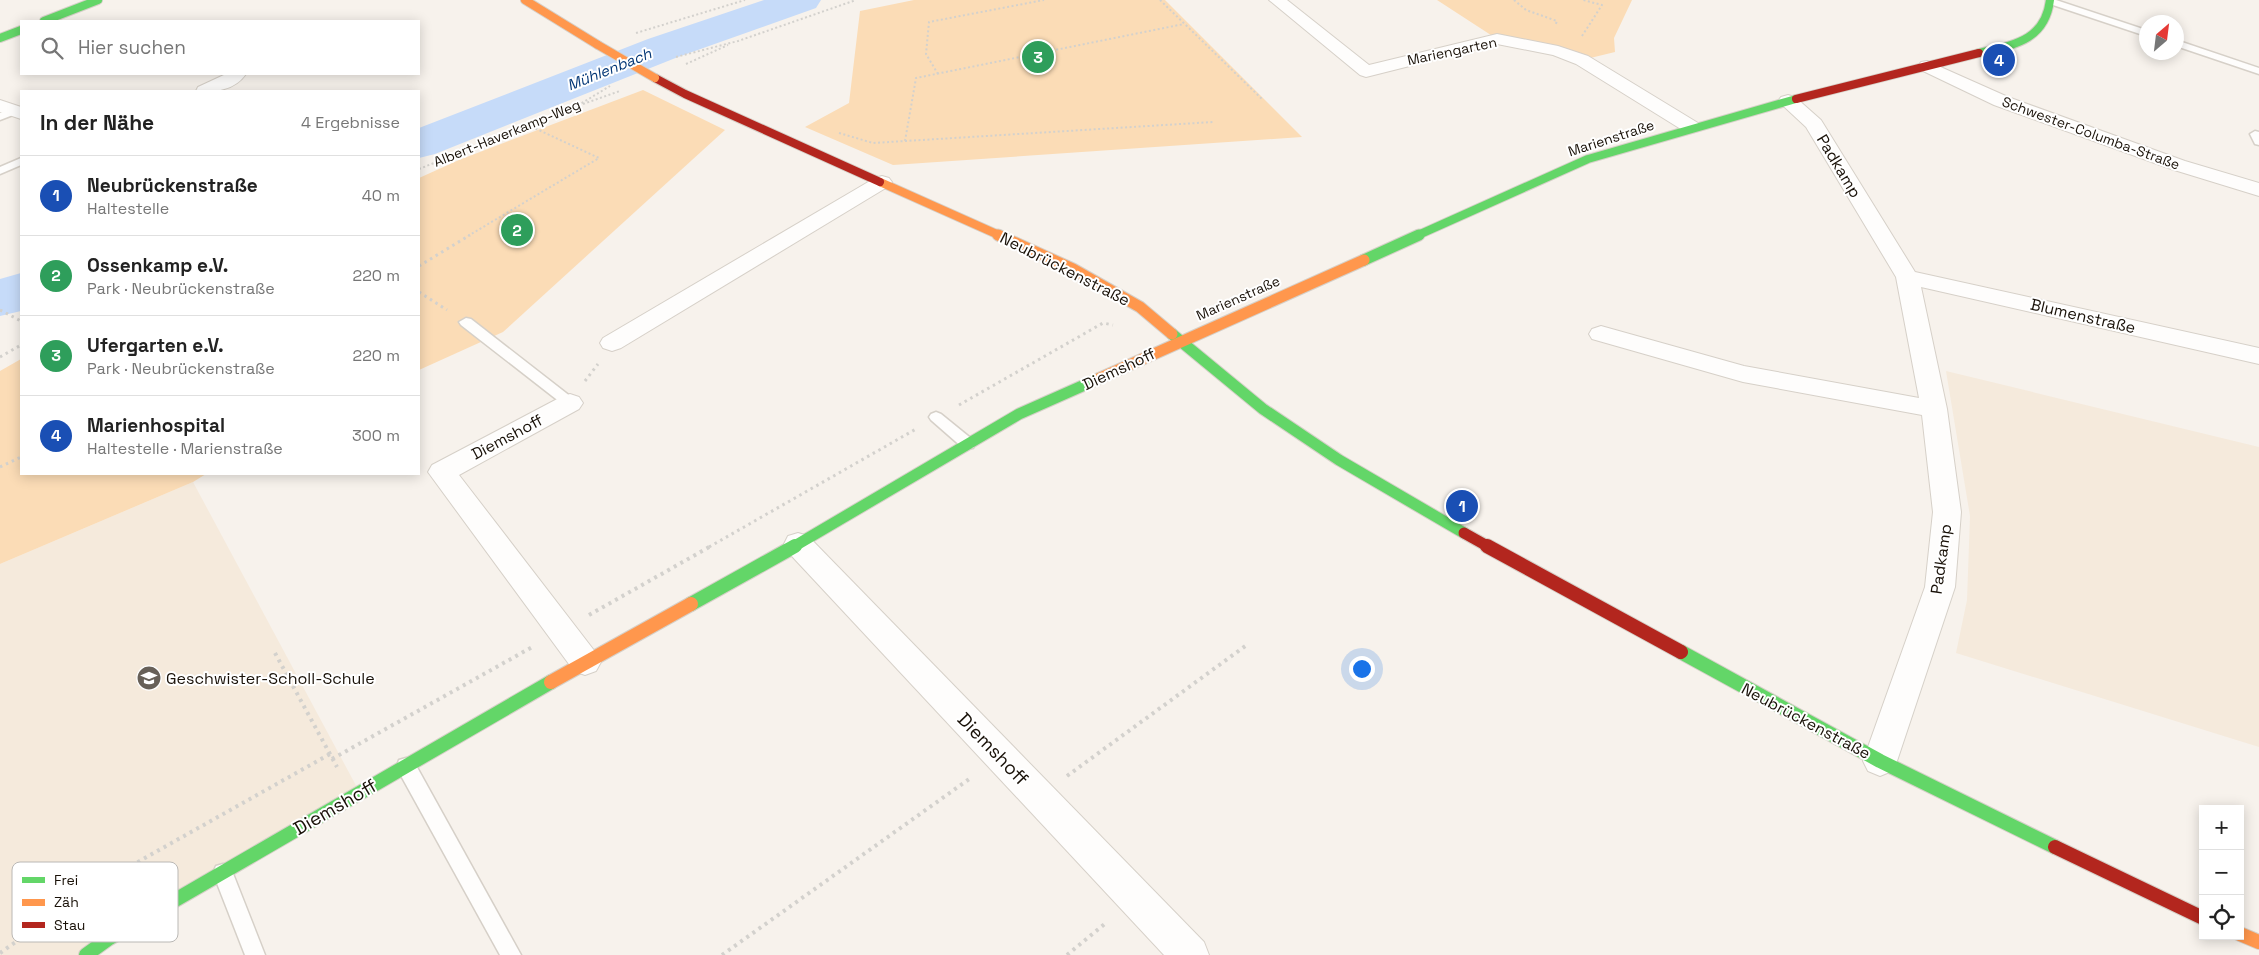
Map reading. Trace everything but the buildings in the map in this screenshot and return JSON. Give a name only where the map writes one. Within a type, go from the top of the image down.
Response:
[{"type":"street","points":[[47,20],[98,0]]},
{"type":"street","name":"Neubrückenstraße","points":[[525,0],[598,45],[685,94],[1073,269],[1140,307],[1263,409],[1339,460],[1496,552],[1880,761],[1981,812],[2199,916]]},
{"type":"street","name":"Mariengarten","points":[[1277,0],[1366,71],[1497,39],[1570,55],[1582,60],[1691,127]]},
{"type":"street","name":"Marienstraße","points":[[1179,341],[1588,159],[1691,127],[2001,47],[2044,29],[2052,11],[2050,0]]},
{"type":"street","points":[[0,38],[20,30]]},
{"type":"street","name":"Schwester-Columba-Straße","points":[[1927,66],[2001,101],[2178,165],[2259,190]]},
{"type":"street","points":[[207,90],[224,83],[236,75]]},
{"type":"street","name":"Padkamp","points":[[1788,101],[1814,124],[1907,277],[1934,409],[1947,512],[1940,586],[1880,761]]},
{"type":"street","points":[[612,343],[882,182]]},
{"type":"street","name":"Blumenstraße","points":[[1907,277],[2259,356]]},
{"type":"street","points":[[1601,334],[1743,374],[1934,409]]},
{"type":"street","name":"Diemshoff","points":[[178,898],[585,662],[798,544],[1019,414],[1179,341]]},
{"type":"street","name":"Diemshoff","points":[[570,403],[442,472],[585,662]]},
{"type":"street","name":"Diemshoff","points":[[798,544],[1190,955]]},
{"type":"street","points":[[2244,936],[2259,942]]},
{"type":"street","name":"Diemshoff","points":[[86,955],[104,942]]},
{"type":"lane","points":[[2050,0],[2139,31]]},
{"type":"lane","points":[[2184,46],[2259,71]]},
{"type":"lane","points":[[0,171],[20,161]]},
{"type":"lane","points":[[466,322],[570,403]]},
{"type":"lane","points":[[936,418],[968,444]]},
{"type":"lane","points":[[406,766],[510,955]]},
{"type":"lane","points":[[223,872],[255,955]]},
{"type":"path","points":[[598,45],[745,0]]},
{"type":"path","points":[[577,106],[655,78],[738,41],[856,0]]},
{"type":"path","points":[[938,74],[926,54],[929,22],[1044,0]]},
{"type":"path","points":[[1160,0],[1263,100]]},
{"type":"path","points":[[1570,55],[1602,5],[1583,0]]},
{"type":"path","points":[[905,141],[916,78],[1184,24]]},
{"type":"path","name":"Albert-Haverkamp-Weg","points":[[420,169],[530,126],[577,106],[595,95]]},
{"type":"path","points":[[835,132],[873,142],[1213,122]]},
{"type":"path","points":[[420,265],[599,158],[530,126]]},
{"type":"path","points":[[420,293],[466,322]]},
{"type":"path","points":[[0,310],[20,320]]},
{"type":"path","points":[[332,759],[1103,322],[1122,327]]},
{"type":"path","points":[[570,403],[612,343]]},
{"type":"path","points":[[0,357],[20,346]]},
{"type":"path","points":[[0,467],[20,457]]},
{"type":"path","points":[[1039,797],[1248,644]]},
{"type":"path","points":[[275,653],[353,796]]},
{"type":"path","points":[[138,862],[330,754]]},
{"type":"path","points":[[722,955],[1000,756]]},
{"type":"path","points":[[1067,955],[1136,898]]},
{"type":"path","points":[[0,953],[16,942]]},
{"type":"shaded area","points":[[914,0],[1165,0],[1302,137],[893,165],[805,127],[849,103],[860,11]]},
{"type":"shaded area","points":[[1437,0],[1632,0],[1614,38],[1615,52],[1582,60],[1497,39]]},
{"type":"shaded area","points":[[643,90],[725,130],[503,332],[420,370],[420,178],[459,160]]},
{"type":"shaded area","points":[[20,360],[20,475],[204,475],[193,482],[0,564],[0,371]]},
{"type":"shaded area","points":[[1946,371],[2259,447],[2259,747],[1956,653],[1967,600],[1970,516]]},
{"type":"shaded area","name":"Geschwister-Scholl-Schule","points":[[193,482],[360,793],[178,901],[178,862],[12,862],[12,942],[108,942],[86,955],[0,955],[0,564]]},
{"type":"waterway","name":"Mühlenbach","points":[[420,144],[663,48],[802,0]]},
{"type":"waterway","name":"Mühlenbach","points":[[0,300],[20,290]]},
{"type":"traffic: fast","points":[[47,20],[98,0]]},
{"type":"traffic: fast","points":[[1979,53],[2015,43],[2036,32],[2043,24],[2048,13],[2050,0]]},
{"type":"traffic: fast","points":[[0,38],[20,30]]},
{"type":"traffic: fast","points":[[1364,260],[1588,159],[1796,99]]},
{"type":"traffic: fast","points":[[1172,334],[1263,409],[1339,460],[1464,533]]},
{"type":"traffic: fast","points":[[691,604],[798,544],[1019,414],[1098,379]]},
{"type":"traffic: fast","points":[[1681,652],[1880,761],[2055,847]]},
{"type":"traffic: fast","points":[[178,898],[551,682]]},
{"type":"traffic: fast","points":[[86,955],[104,942]]},
{"type":"traffic: slow","points":[[525,0],[598,45]]},
{"type":"traffic: slow","points":[[598,45],[655,78]]},
{"type":"traffic: slow","points":[[880,182],[1073,269],[1140,307],[1172,334]]},
{"type":"traffic: slow","points":[[1098,379],[1364,260]]},
{"type":"traffic: slow","points":[[551,682],[691,604]]},
{"type":"traffic: slow","points":[[2244,936],[2259,942]]},
{"type":"traffic: jam","points":[[1796,99],[1979,53]]},
{"type":"traffic: jam","points":[[655,78],[685,94],[880,182]]},
{"type":"traffic: jam","points":[[1464,533],[1681,652]]},
{"type":"traffic: jam","points":[[2055,847],[2199,916]]},
{"type":"place","name":"Ufergarten e.V.","points":[[1038,57]]},
{"type":"place","name":"Marienhospital","points":[[1999,60]]},
{"type":"place","name":"Ossenkamp e.V.","points":[[517,230]]},
{"type":"place","name":"Neubrückenstraße","points":[[1462,506]]},
{"type":"place","name":"Geschwister-Scholl-Schule","points":[[149,678]]}]
